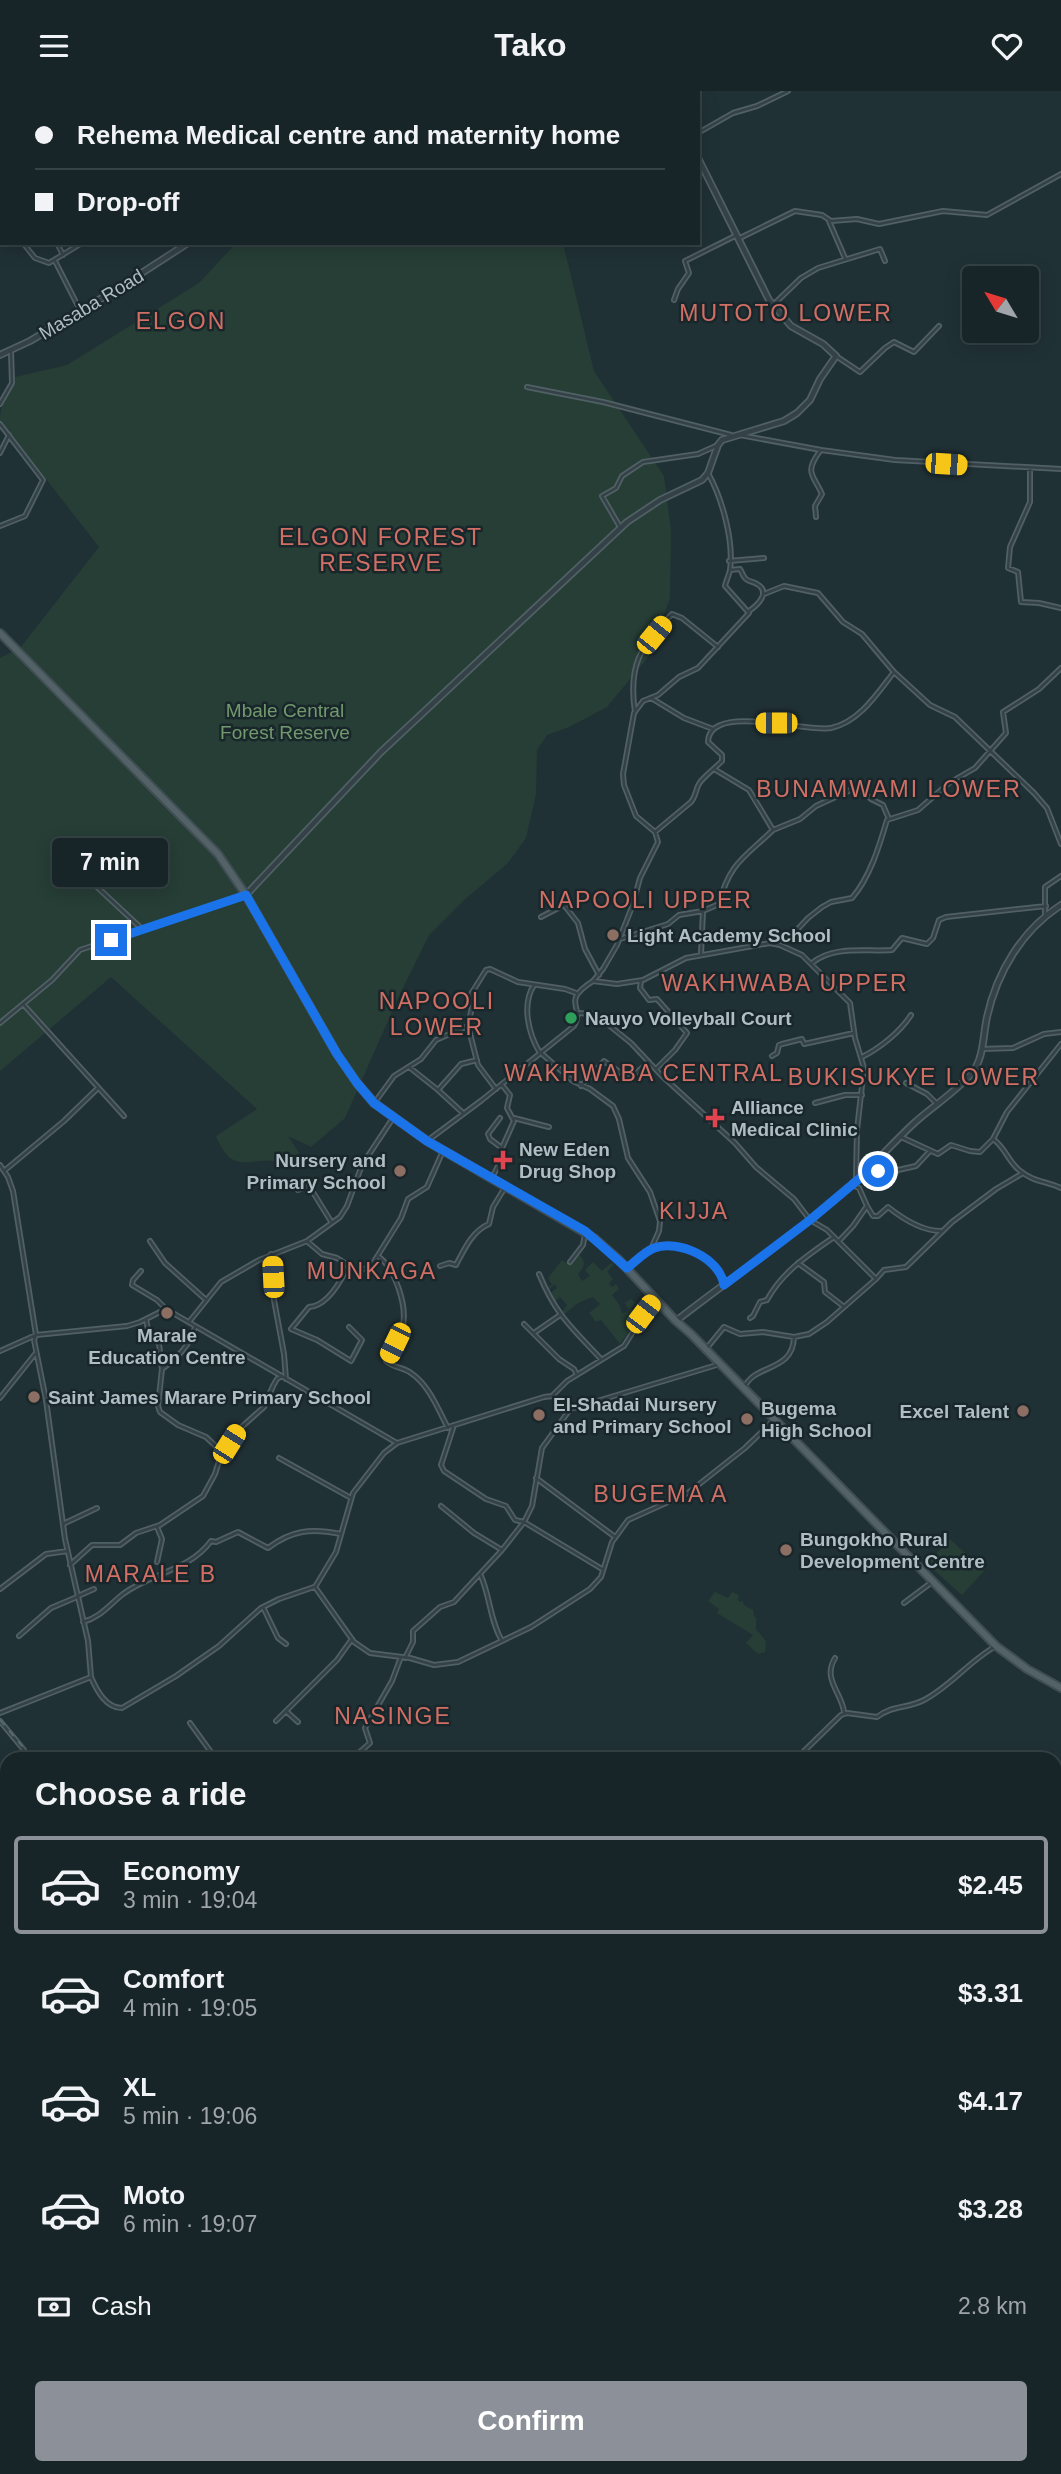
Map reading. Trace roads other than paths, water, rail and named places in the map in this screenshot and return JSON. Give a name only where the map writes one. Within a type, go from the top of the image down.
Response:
[{"type":"main road","points":[[0,633],[206,841],[227,866],[337,1054],[374,1103],[427,1141],[585,1231],[627,1268],[996,1646],[1027,1669],[1061,1688]]},
{"type":"street","points":[[700,132],[733,113],[755,107],[788,91]]},
{"type":"street","points":[[700,162],[761,288],[791,326],[823,344],[860,372],[894,342],[914,352],[939,326]]},
{"type":"street","points":[[829,221],[857,219],[879,224],[943,211],[986,215],[1061,174]]},
{"type":"street","points":[[674,300],[689,273],[685,261],[795,211],[822,215],[829,221],[845,258]]},
{"type":"street","points":[[25,245],[35,258],[47,263],[55,261],[79,245]]},
{"type":"street","points":[[58,245],[63,255]]},
{"type":"street","name":"Masaba Road","points":[[0,355],[80,310],[184,245]]},
{"type":"street","points":[[773,305],[803,276],[825,264],[880,249],[886,261]]},
{"type":"street","points":[[55,261],[80,310]]},
{"type":"street","points":[[0,404],[12,383],[11,351]]},
{"type":"street","points":[[0,1023],[55,978],[80,950],[246,895],[381,752],[621,528],[638,513],[660,500],[699,482],[708,473],[722,440],[776,423],[797,413],[810,400],[836,356]]},
{"type":"street","points":[[527,387],[603,402],[735,435],[821,450],[895,460],[1061,469]]},
{"type":"street","points":[[0,424],[43,480],[25,516],[0,526]]},
{"type":"street","points":[[0,453],[9,435]]},
{"type":"street","points":[[621,528],[602,496],[616,488],[622,476],[650,460],[698,454],[718,445]]},
{"type":"street","points":[[816,517],[816,506],[822,494],[812,478],[811,468],[821,450]]},
{"type":"street","points":[[1030,468],[1030,502],[1010,547],[1008,568],[1018,572],[1021,601],[1061,608]]},
{"type":"street","points":[[708,473],[728,530],[730,570],[726,588],[749,611]]},
{"type":"street","points":[[729,561],[764,558]]},
{"type":"street","points":[[635,712],[643,701],[663,692],[679,677],[698,668],[749,611],[760,603],[764,593],[761,586],[746,579],[741,570],[730,570]]},
{"type":"street","points":[[764,593],[784,586],[818,593],[843,622],[862,634],[894,672],[930,705],[955,717],[1047,807],[1061,843]]},
{"type":"street","points":[[427,1141],[502,1085],[577,1021],[574,999],[576,994],[599,975],[620,939],[640,879],[658,842],[655,832],[636,816],[624,785],[624,769],[635,712],[633,674],[637,658],[672,614],[682,618],[718,647]]},
{"type":"street","points":[[889,819],[918,810],[949,783],[975,768],[1006,733],[1003,712],[1039,689],[1061,668]]},
{"type":"street","points":[[655,832],[691,802],[697,794],[698,785],[723,757],[708,742],[713,729],[726,722],[831,728],[845,723],[862,711],[894,672]]},
{"type":"street","points":[[651,698],[684,718],[713,729]]},
{"type":"street","points":[[714,769],[749,790],[773,830]]},
{"type":"street","points":[[593,981],[617,984],[641,981],[677,962],[701,954],[770,943],[794,933],[822,907],[852,898],[862,883],[889,819],[883,805],[857,787],[816,806],[800,819],[773,830],[733,867],[717,905],[703,911],[676,916],[668,924],[620,939]]},
{"type":"street","points":[[65,857],[142,929]]},
{"type":"street","points":[[1045,916],[1045,887],[1061,876]]},
{"type":"street","points":[[541,917],[564,904],[578,923],[585,949],[599,975]]},
{"type":"street","points":[[812,963],[821,956],[849,950],[892,950],[902,938],[927,944],[933,939],[939,920],[946,917],[1046,905]]},
{"type":"street","points":[[676,1321],[810,1220],[872,1168],[901,1137],[973,1072],[982,1049],[990,1006],[1003,970],[1045,916],[1061,905]]},
{"type":"street","points":[[701,954],[703,911]]},
{"type":"street","points":[[770,943],[792,949],[812,963],[850,1003],[854,1033],[864,1068],[854,1183],[873,1216],[878,1216],[888,1207],[901,1217],[928,1230],[943,1231]]},
{"type":"street","points":[[496,1089],[483,1073],[477,1060],[468,1026],[473,989],[486,969],[518,982],[565,989],[576,994]]},
{"type":"street","points":[[641,981],[640,988],[649,1000],[657,999],[687,1033],[656,1069]]},
{"type":"street","points":[[534,985],[529,994],[527,1011],[532,1041],[541,1053],[573,1081],[610,1103],[616,1111],[628,1158],[650,1192],[659,1217],[659,1231],[651,1249]]},
{"type":"street","points":[[23,1004],[124,1116]]},
{"type":"street","points":[[577,1013],[598,1017],[631,1043],[735,1143],[756,1167],[798,1202],[810,1220],[839,1241],[876,1279]]},
{"type":"street","points":[[862,1057],[891,1037],[911,1015]]},
{"type":"street","points":[[374,1103],[394,1076],[421,1059],[436,1039],[468,1026]]},
{"type":"street","points":[[982,1049],[1013,1048],[1044,1034],[1061,1032]]},
{"type":"street","points":[[772,1056],[782,1044],[802,1039],[804,1044],[854,1033]]},
{"type":"street","points":[[901,1137],[937,1154],[951,1145],[979,1152],[993,1139],[1007,1112],[1061,1044]]},
{"type":"street","points":[[438,1090],[461,1064],[477,1060]]},
{"type":"street","points":[[582,1086],[604,1061],[629,1079],[649,1062]]},
{"type":"street","points":[[409,1067],[463,1113]]},
{"type":"street","points":[[906,1083],[927,1094],[937,1104]]},
{"type":"street","points":[[502,1085],[510,1095],[507,1108],[514,1118],[549,1127]]},
{"type":"street","points":[[0,1176],[98,1088]]},
{"type":"street","points":[[815,1103],[845,1095],[862,1095]]},
{"type":"street","points":[[189,1322],[221,1282],[271,1254],[307,1241],[344,1212],[362,1165],[393,1118]]},
{"type":"street","points":[[500,1118],[488,1134],[491,1140],[502,1148]]},
{"type":"street","points":[[492,1178],[503,1155],[502,1148],[512,1129],[514,1118]]},
{"type":"street","points":[[993,1139],[1023,1173],[1037,1182],[1046,1182],[1061,1188]]},
{"type":"street","points":[[307,1241],[322,1254],[337,1258],[356,1270],[372,1266],[401,1218],[408,1199],[427,1187],[444,1150]]},
{"type":"street","points":[[872,1168],[889,1178],[898,1170],[916,1166],[930,1150]]},
{"type":"street","points":[[0,1165],[13,1191],[63,1524],[92,1677],[105,1700],[115,1708],[122,1708],[176,1677],[220,1645],[263,1607],[315,1587],[332,1561],[351,1498],[384,1453],[397,1443],[526,1401],[552,1396],[577,1375],[628,1342],[655,1297]]},
{"type":"street","points":[[706,1349],[724,1327],[740,1334],[763,1332],[794,1337],[809,1334],[824,1324],[884,1270],[906,1268],[943,1231],[979,1201],[1023,1173]]},
{"type":"street","points":[[440,1266],[449,1263],[456,1265],[477,1231],[489,1224],[492,1207],[506,1186]]},
{"type":"street","points":[[298,1190],[309,1187],[332,1223]]},
{"type":"street","points":[[839,1241],[867,1206]]},
{"type":"street","points":[[570,1262],[583,1245],[585,1231]]},
{"type":"street","points":[[750,1318],[760,1302],[767,1300],[776,1283],[834,1237]]},
{"type":"street","points":[[149,1241],[165,1263],[205,1300]]},
{"type":"street","points":[[627,1268],[651,1249],[669,1245],[695,1251],[715,1268],[725,1281],[724,1285]]},
{"type":"street","points":[[271,1254],[274,1300],[285,1354],[284,1378]]},
{"type":"street","points":[[378,1256],[388,1263],[397,1283],[403,1318],[402,1328],[386,1361],[390,1365],[405,1369],[417,1378],[432,1396],[448,1428]]},
{"type":"street","points":[[798,1263],[824,1282],[825,1292],[844,1306]]},
{"type":"street","points":[[348,1266],[329,1295],[318,1305],[309,1307],[291,1329],[317,1340],[351,1361],[362,1340],[349,1327]]},
{"type":"street","points":[[141,1271],[133,1280],[133,1287],[157,1300],[166,1309],[397,1443]]},
{"type":"street","points":[[539,1274],[549,1299],[560,1315],[601,1359]]},
{"type":"street","points":[[0,1351],[36,1335],[127,1325],[166,1309]]},
{"type":"street","points":[[534,1333],[560,1315]]},
{"type":"street","points":[[146,1319],[148,1330],[160,1345],[162,1369],[158,1406],[161,1414],[206,1437],[223,1453]]},
{"type":"street","points":[[524,1324],[559,1359],[574,1369],[577,1375]]},
{"type":"street","points":[[162,1369],[178,1358],[196,1325]]},
{"type":"street","points":[[744,1388],[750,1377],[770,1370],[785,1359],[792,1349],[794,1337]]},
{"type":"street","points":[[0,1398],[36,1353]]},
{"type":"street","points":[[359,1752],[370,1742],[365,1728],[413,1642],[413,1631],[440,1607],[452,1604],[524,1522],[532,1506],[539,1457],[544,1443],[571,1408],[720,1364]]},
{"type":"street","points":[[70,1565],[92,1545],[117,1546],[136,1533],[157,1527],[205,1495],[223,1453],[236,1432],[264,1407],[277,1379],[284,1378]]},
{"type":"street","points":[[552,1396],[571,1408]]},
{"type":"street","points":[[315,1587],[352,1639],[367,1652],[435,1665],[452,1664],[544,1620],[590,1589],[601,1577],[615,1537],[632,1516],[688,1493],[745,1448],[774,1419]]},
{"type":"street","points":[[454,1425],[441,1465],[444,1471],[486,1499],[506,1506],[515,1520],[524,1522],[603,1570]]},
{"type":"street","points":[[279,1458],[351,1498]]},
{"type":"street","points":[[536,1478],[615,1537]]},
{"type":"street","points":[[441,1506],[502,1550]]},
{"type":"street","points":[[63,1524],[97,1508]]},
{"type":"street","points":[[156,1562],[162,1539],[157,1527]]},
{"type":"street","points":[[83,1622],[104,1613],[123,1594],[151,1577],[181,1567],[211,1541],[216,1542],[237,1532],[268,1548],[292,1533],[322,1531],[341,1534]]},
{"type":"street","points":[[0,1589],[46,1554],[68,1551]]},
{"type":"street","points":[[480,1574],[486,1586],[485,1594],[495,1627],[502,1641]]},
{"type":"street","points":[[904,1603],[934,1581]]},
{"type":"street","points":[[19,1636],[51,1608],[94,1589]]},
{"type":"street","points":[[263,1607],[278,1638],[286,1644]]},
{"type":"street","points":[[276,1721],[337,1660],[352,1639]]},
{"type":"street","points":[[843,1714],[877,1717],[890,1708],[923,1700],[958,1677],[973,1660],[996,1646]]},
{"type":"street","points":[[803,1752],[845,1710],[830,1678],[830,1666],[835,1658]]},
{"type":"street","points":[[0,1713],[92,1677]]},
{"type":"street","points":[[286,1711],[298,1722]]},
{"type":"street","points":[[0,1721],[24,1752]]},
{"type":"street","points":[[190,1723],[211,1752]]},
{"type":"railway","points":[[0,1720],[27,1752]]},
{"type":"place","name":"Light Academy School","points":[[613,935]]},
{"type":"place","name":"Nauyo Volleyball Court","points":[[571,1018]]},
{"type":"place","name":"Alliance Medical Clinic","points":[[715,1118]]},
{"type":"place","name":"New Eden Drug Shop","points":[[503,1160]]},
{"type":"place","name":"Nursery and Primary School","points":[[400,1171]]},
{"type":"place","name":"Marale Education Centre","points":[[167,1313]]},
{"type":"place","name":"Saint James Marare Primary School","points":[[34,1397]]},
{"type":"place","name":"Excel Talent","points":[[1023,1411]]},
{"type":"place","name":"El-Shadai Nursery and Primary School","points":[[539,1415]]},
{"type":"place","name":"Bugema High School","points":[[747,1419]]},
{"type":"place","name":"Bungokho Rural Development Centre","points":[[786,1550]]},
{"type":"district","name":"MUTOTO LOWER","points":[[786,313]]},
{"type":"district","name":"ELGON","points":[[181,321]]},
{"type":"district","name":"ELGON FOREST RESERVE","points":[[381,550]]},
{"type":"district","name":"BUNAMWAMI LOWER","points":[[889,789]]},
{"type":"district","name":"NAPOOLI UPPER","points":[[646,900]]},
{"type":"district","name":"WAKHWABA UPPER","points":[[785,983]]},
{"type":"district","name":"NAPOOLI LOWER","points":[[437,1014]]},
{"type":"district","name":"WAKHWABA CENTRAL","points":[[644,1073]]},
{"type":"district","name":"BUKISUKYE LOWER","points":[[914,1077]]},
{"type":"district","name":"KIJJA","points":[[694,1211]]},
{"type":"district","name":"MUNKAGA","points":[[372,1271]]},
{"type":"district","name":"BUGEMA A","points":[[661,1494]]},
{"type":"district","name":"MARALE B","points":[[151,1574]]},
{"type":"district","name":"NASINGE","points":[[393,1716]]},
{"type":"park label","name":"Mbale Central Forest Reserve","points":[[285,721]]}]
